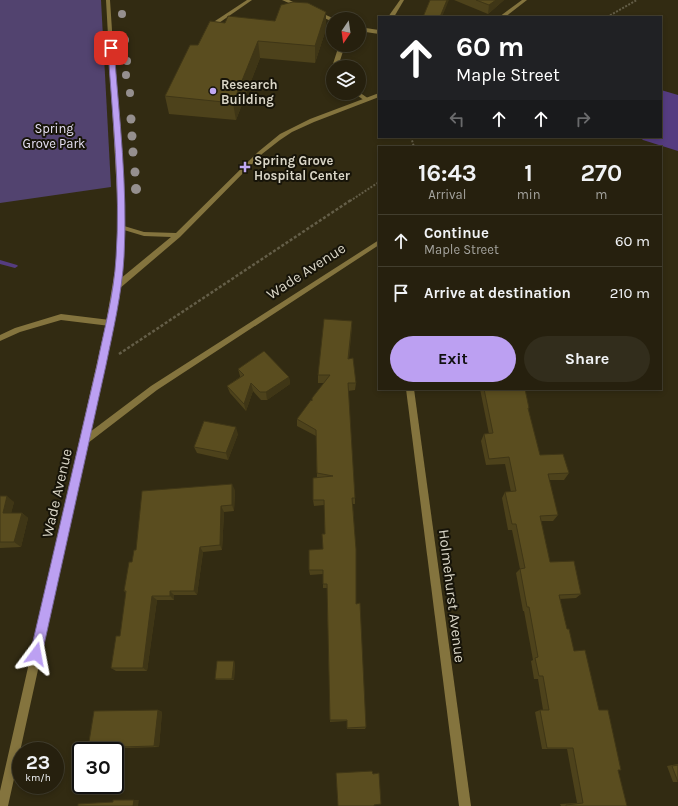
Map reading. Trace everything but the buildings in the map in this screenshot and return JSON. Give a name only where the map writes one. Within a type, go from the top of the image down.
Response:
[{"type":"street","points":[[84,441],[102,365],[120,258],[121,227],[119,168],[108,0]]},
{"type":"street","points":[[214,24],[250,0]]},
{"type":"street","points":[[284,0],[305,8]]},
{"type":"street","points":[[392,16],[402,0]]},
{"type":"street","points":[[503,16],[525,0]]},
{"type":"street","points":[[312,11],[326,17]]},
{"type":"street","points":[[366,30],[378,32]]},
{"type":"street","points":[[116,287],[178,235],[260,153],[274,141],[305,124],[378,95]]},
{"type":"street","points":[[121,227],[144,234],[178,235]]},
{"type":"street","name":"Wade Avenue","points":[[2,806],[84,441],[154,388],[378,243]]},
{"type":"street","points":[[0,338],[18,330],[61,317],[110,323]]},
{"type":"street","name":"Holmehurst Avenue","points":[[410,390],[465,806]]},
{"type":"path","points":[[609,16],[637,0]]},
{"type":"path","points":[[102,365],[378,183]]},
{"type":"green space","name":"Spring Grove Park","points":[[0,0],[101,0],[111,187],[0,203]]},
{"type":"shaded area","points":[[662,90],[678,95],[678,151],[643,140],[641,138],[662,138]]},
{"type":"waterway","points":[[0,262],[15,266]]},
{"type":"place","name":"Research Building","points":[[213,91]]},
{"type":"place","name":"Spring Grove Hospital Center","points":[[245,167]]},
{"type":"route","points":[[36,654],[102,365],[120,258],[121,197],[111,48]]}]
